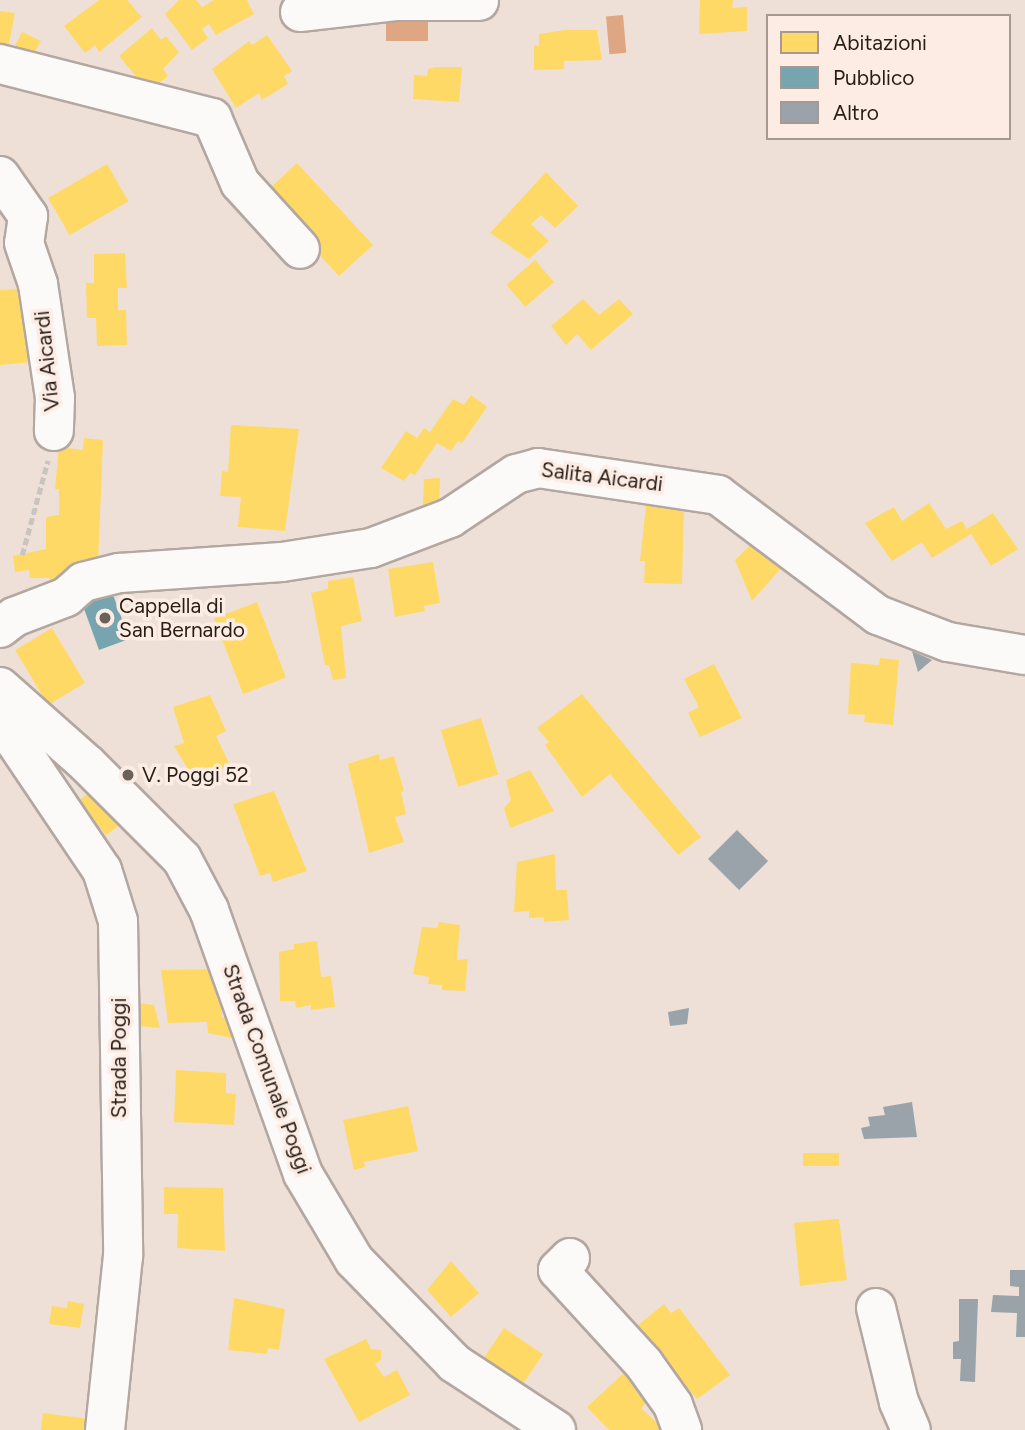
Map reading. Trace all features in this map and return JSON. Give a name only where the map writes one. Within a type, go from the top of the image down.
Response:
[{"type":"street","points":[[300,12],[396,1],[479,1]]},
{"type":"street","points":[[0,64],[212,118],[240,183],[300,249]]},
{"type":"street","name":"Via Aicardi","points":[[0,176],[28,216],[24,243],[38,284],[55,398],[54,431]]},
{"type":"street","name":"Salita Aicardi","points":[[0,628],[14,617],[66,597],[83,582],[120,573],[282,562],[371,548],[450,518],[516,474],[538,468],[718,495],[878,615],[948,642],[1025,655]]},
{"type":"street","name":"Strada Comunale Poggi","points":[[0,687],[138,812],[189,870],[209,910],[303,1174],[354,1260],[454,1363],[556,1430]]},
{"type":"street","name":"Strada Poggi","points":[[0,719],[90,850],[117,911],[123,1256],[105,1430]]},
{"type":"street","points":[[570,1258],[558,1269],[644,1364],[673,1405],[682,1430]]},
{"type":"street","points":[[876,1308],[899,1402],[911,1430]]},
{"type":"path","name":"Via Aicardi","points":[[22,555],[54,431]]},
{"type":"shaded area","points":[[623,15],[626,53],[609,54],[606,16]]},
{"type":"shaded area","points":[[386,20],[428,20],[428,41],[386,41]]},
{"type":"building: Abitazioni","points":[[99,0],[127,0],[142,17],[99,52],[95,45],[85,53],[64,26]]},
{"type":"building: Abitazioni","points":[[179,0],[196,0],[202,7],[214,0],[247,0],[254,14],[216,35],[209,24],[202,29],[208,38],[192,50],[165,14]]},
{"type":"building: Abitazioni","points":[[700,0],[733,0],[732,8],[747,7],[747,31],[699,34]]},
{"type":"building: Abitazioni","points":[[0,11],[15,13],[7,54],[0,53]]},
{"type":"building: Abitazioni","points":[[152,28],[161,40],[166,36],[179,52],[163,69],[168,76],[149,92],[119,56]]},
{"type":"building: Abitazioni","points":[[565,30],[597,30],[602,60],[564,61],[564,69],[534,70],[534,45],[539,46],[539,34]]},
{"type":"building: Abitazioni","points":[[22,32],[41,41],[31,59],[11,54]]},
{"type":"building: Abitazioni","points":[[267,35],[292,71],[284,76],[288,84],[262,100],[259,93],[236,108],[212,69],[249,41],[252,45]]},
{"type":"building: Abitazioni","points":[[462,67],[459,102],[413,99],[414,75],[427,76],[428,69]]},
{"type":"building: Abitazioni","points":[[297,163],[373,245],[339,276],[295,229],[267,191]]},
{"type":"building: Abitazioni","points":[[107,164],[128,201],[70,235],[48,198]]},
{"type":"building: Abitazioni","points":[[546,172],[578,206],[555,228],[541,215],[531,224],[549,241],[529,259],[490,233]]},
{"type":"building: Abitazioni","points":[[125,253],[127,288],[118,288],[118,310],[126,310],[127,345],[97,346],[96,318],[87,318],[86,283],[94,283],[94,254]]},
{"type":"building: Abitazioni","points":[[535,260],[554,282],[525,307],[506,285]]},
{"type":"building: Abitazioni","points":[[34,288],[42,361],[0,365],[0,290]]},
{"type":"building: Abitazioni","points":[[583,299],[599,315],[619,299],[633,314],[591,350],[577,334],[566,345],[551,326]]},
{"type":"building: Abitazioni","points":[[471,395],[487,407],[462,443],[458,441],[451,451],[437,443],[415,475],[410,473],[404,481],[381,468],[406,431],[417,438],[424,428],[430,432],[453,399],[464,405]]},
{"type":"building: Abitazioni","points":[[231,425],[299,429],[285,531],[238,527],[241,497],[220,496],[222,471],[228,472]]},
{"type":"building: Abitazioni","points":[[84,438],[103,440],[98,566],[70,566],[71,586],[51,588],[50,578],[30,578],[29,570],[15,572],[13,556],[46,549],[46,517],[59,515],[59,489],[55,489],[59,447],[83,450]]},
{"type":"building: Abitazioni","points":[[440,478],[439,508],[422,521],[424,479]]},
{"type":"building: Abitazioni","points":[[929,503],[946,529],[962,521],[967,529],[993,513],[1018,549],[991,566],[971,534],[932,558],[922,542],[892,561],[865,523],[894,507],[902,521]]},
{"type":"building: Abitazioni","points":[[646,506],[684,507],[682,584],[644,583],[645,561],[640,561]]},
{"type":"building: Abitazioni","points":[[753,542],[783,566],[752,601],[735,560]]},
{"type":"building: Abitazioni","points":[[433,562],[440,603],[424,606],[425,611],[395,617],[388,569]]},
{"type":"building: Abitazioni","points":[[353,577],[362,621],[341,626],[346,678],[333,680],[329,665],[325,665],[311,593],[328,589],[328,581]]},
{"type":"building: Abitazioni","points":[[257,602],[286,678],[243,694],[214,618]]},
{"type":"building: Abitazioni","points":[[52,628],[85,683],[48,705],[15,650]]},
{"type":"building: Abitazioni","points":[[880,658],[899,660],[893,725],[864,722],[865,715],[848,714],[851,663],[879,665]]},
{"type":"building: Abitazioni","points":[[714,664],[742,718],[700,737],[688,713],[699,707],[684,679]]},
{"type":"building: Abitazioni","points":[[582,694],[701,837],[678,855],[610,774],[582,797],[545,745],[549,742],[537,728]]},
{"type":"building: Abitazioni","points":[[210,695],[226,731],[216,736],[230,765],[195,781],[174,746],[184,743],[173,707]]},
{"type":"building: Abitazioni","points":[[481,718],[498,774],[458,787],[441,730]]},
{"type":"building: Abitazioni","points":[[379,754],[380,760],[394,756],[404,791],[401,792],[406,814],[395,817],[404,842],[369,853],[348,764]]},
{"type":"building: Abitazioni","points":[[530,770],[554,811],[510,828],[504,808],[511,800],[506,780]]},
{"type":"building: Abitazioni","points":[[93,790],[119,825],[106,835],[79,800]]},
{"type":"building: Abitazioni","points":[[274,791],[307,871],[273,882],[270,873],[260,876],[233,804]]},
{"type":"building: Abitazioni","points":[[555,854],[556,890],[567,890],[569,920],[544,922],[544,917],[529,918],[529,911],[514,912],[517,862]]},
{"type":"building: Abitazioni","points":[[439,922],[460,925],[457,960],[468,959],[465,991],[442,990],[442,985],[428,984],[429,977],[413,974],[422,927],[437,928]]},
{"type":"building: Abitazioni","points":[[317,941],[321,977],[331,976],[335,1007],[311,1010],[311,1005],[296,1008],[295,1001],[280,1001],[279,952],[294,949],[294,944]]},
{"type":"building: Abitazioni","points":[[219,969],[222,1017],[236,1016],[237,1039],[208,1033],[207,1022],[168,1023],[161,970]]},
{"type":"building: Abitazioni","points":[[129,1002],[154,1005],[160,1028],[128,1025]]},
{"type":"building: Abitazioni","points":[[176,1070],[226,1073],[226,1093],[236,1094],[234,1125],[174,1122]]},
{"type":"building: Abitazioni","points":[[408,1106],[418,1151],[364,1162],[365,1167],[354,1170],[343,1120]]},
{"type":"building: Abitazioni","points":[[803,1153],[839,1153],[839,1166],[803,1166]]},
{"type":"building: Abitazioni","points":[[164,1187],[223,1188],[225,1251],[177,1248],[178,1214],[164,1214]]},
{"type":"building: Abitazioni","points":[[839,1219],[847,1280],[800,1286],[794,1223]]},
{"type":"building: Abitazioni","points":[[451,1261],[479,1293],[451,1317],[427,1290]]},
{"type":"building: Abitazioni","points":[[234,1298],[285,1309],[279,1350],[268,1348],[267,1354],[228,1350]]},
{"type":"building: Abitazioni","points":[[68,1301],[84,1304],[80,1328],[49,1324],[52,1306],[67,1308]]},
{"type":"building: Abitazioni","points":[[664,1304],[671,1313],[679,1308],[730,1375],[697,1399],[636,1327]]},
{"type":"building: Abitazioni","points":[[504,1328],[543,1354],[522,1385],[483,1359]]},
{"type":"building: Abitazioni","points":[[366,1339],[371,1349],[381,1350],[381,1360],[375,1364],[384,1377],[397,1370],[410,1395],[359,1422],[324,1359]]},
{"type":"building: Abitazioni","points":[[624,1373],[649,1400],[641,1408],[665,1430],[609,1430],[587,1407]]},
{"type":"building: Abitazioni","points":[[43,1413],[89,1419],[88,1430],[41,1430]]},
{"type":"building: Pubblico","name":"Cappella di San Bernardo","points":[[112,592],[129,639],[99,650],[82,603]]},
{"type":"building: Altro","points":[[912,651],[932,660],[918,672]]},
{"type":"building: Altro","points":[[737,830],[768,861],[739,890],[708,859]]},
{"type":"building: Altro","points":[[689,1008],[687,1024],[670,1026],[668,1012]]},
{"type":"building: Altro","points":[[912,1102],[917,1137],[864,1139],[861,1128],[870,1126],[868,1117],[885,1115],[883,1107]]},
{"type":"building: Altro","points":[[1010,1270],[1025,1270],[1025,1337],[1016,1337],[1017,1313],[991,1312],[993,1295],[1019,1296],[1019,1287],[1010,1286]]},
{"type":"building: Altro","points":[[959,1299],[978,1299],[975,1382],[960,1381],[961,1359],[953,1359],[953,1342],[959,1341]]},
{"type":"place","name":"Cappella di San Bernardo","points":[[105,618]]},
{"type":"place","name":"V. Poggi 52","points":[[128,775]]}]
